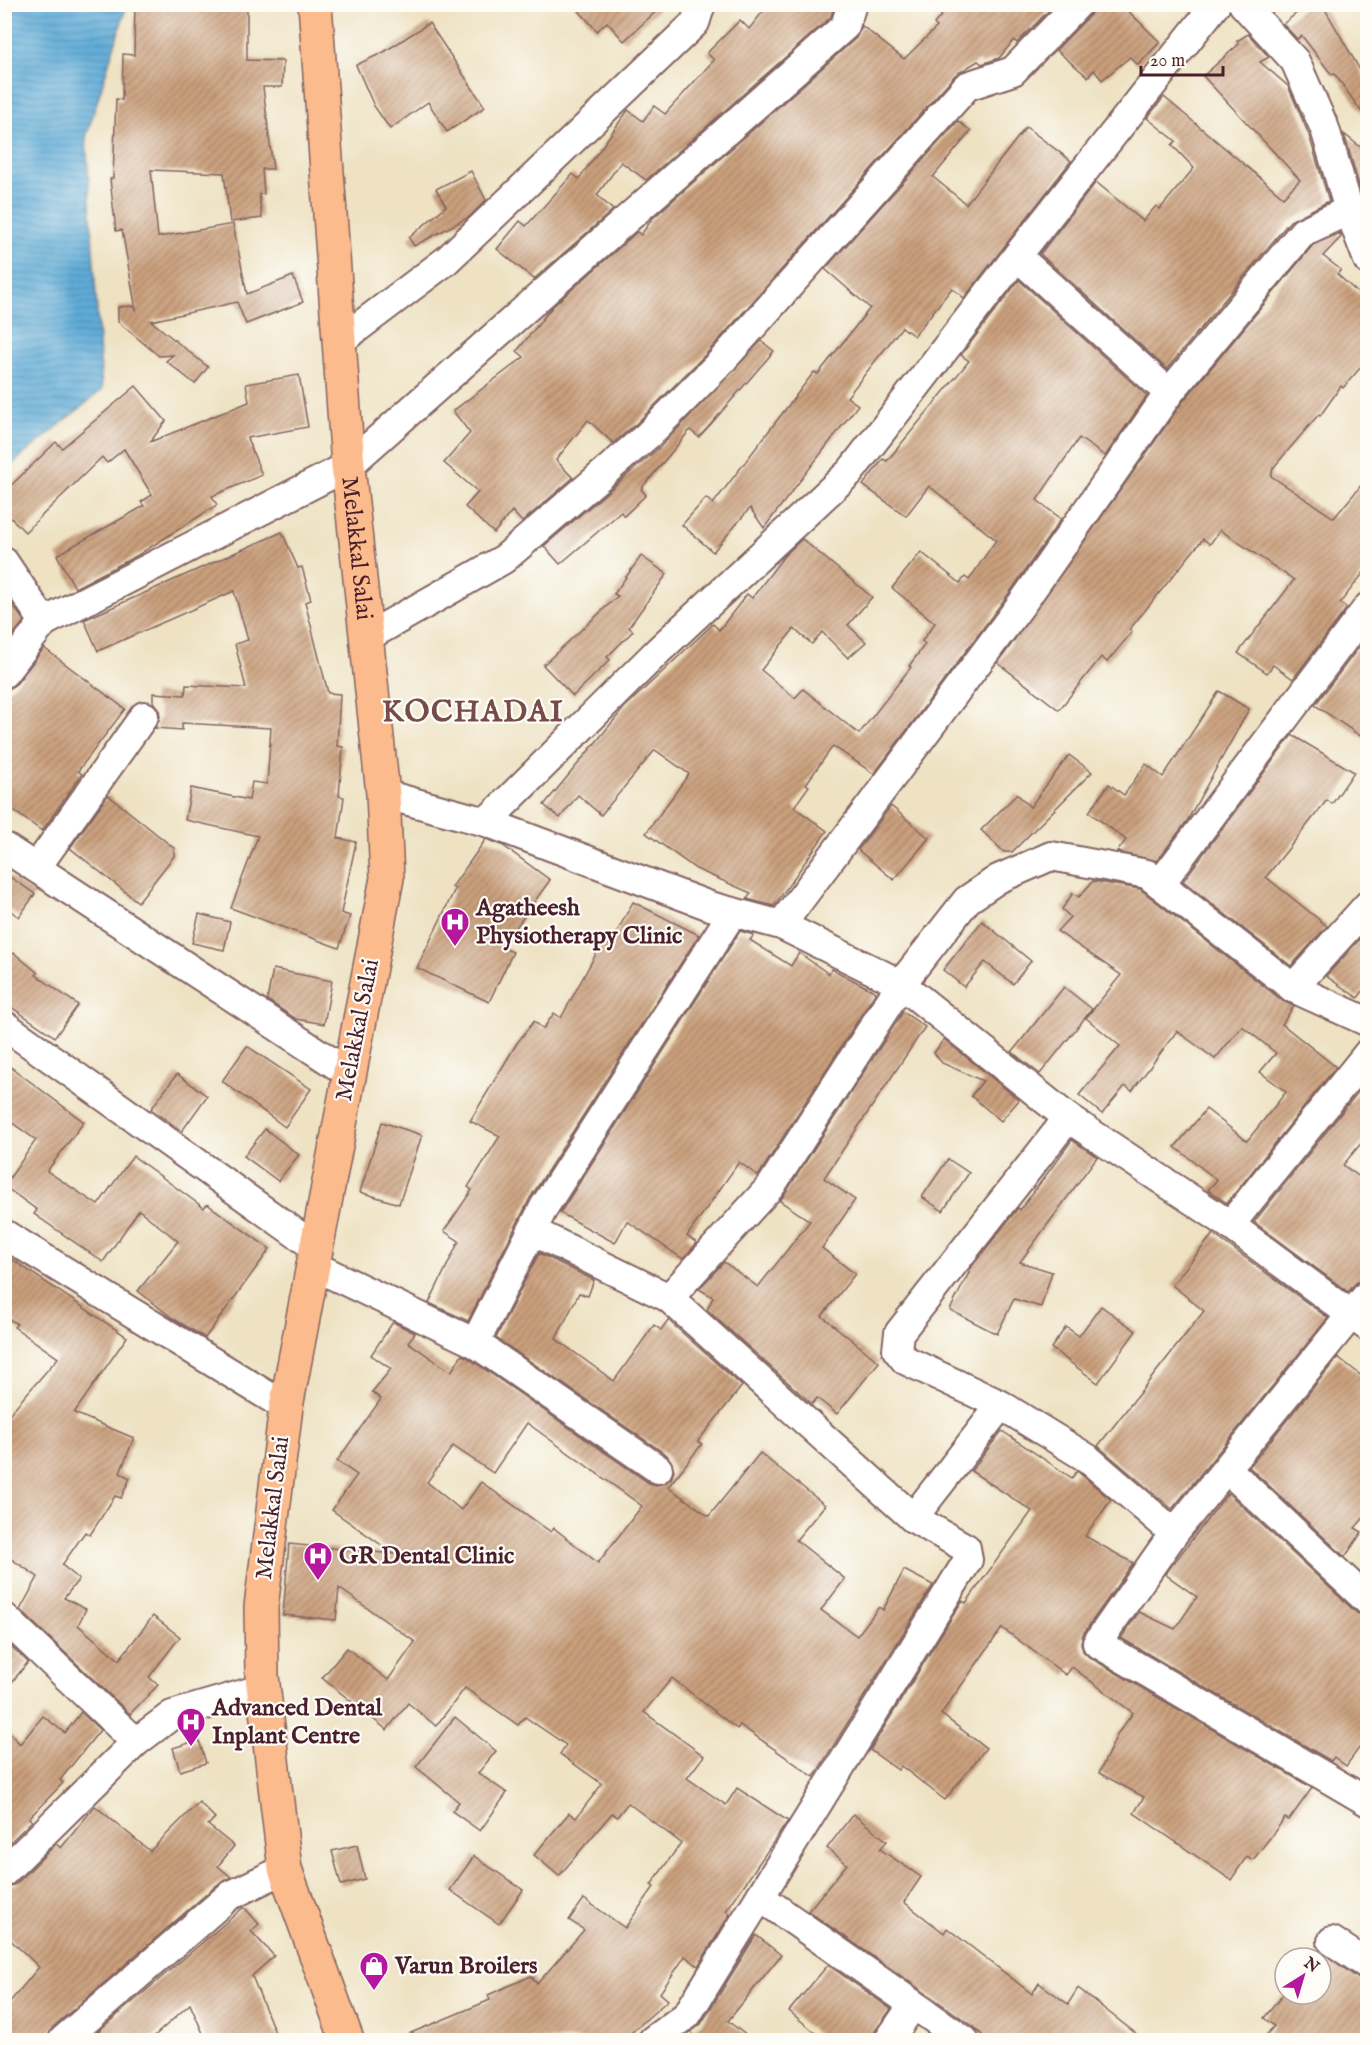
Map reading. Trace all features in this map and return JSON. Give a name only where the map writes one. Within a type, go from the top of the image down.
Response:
[{"type":"main road","name":"Melakkal Salai","points":[[315,4],[348,466],[383,794],[387,878],[286,1407],[261,1607],[261,1654],[285,1869],[347,2040]]},
{"type":"street","points":[[340,341],[447,260],[695,23],[701,4]]},
{"type":"street","points":[[4,673],[44,622],[348,466],[845,26],[852,4]]},
{"type":"street","points":[[367,637],[504,559],[648,435],[719,364],[967,86],[1013,71],[1078,4]]},
{"type":"street","points":[[486,822],[658,651],[850,472],[1216,4]]},
{"type":"street","points":[[1255,8],[1294,61],[1325,129],[1349,210],[1368,260]]},
{"type":"street","points":[[781,925],[1023,602],[1169,393],[1303,232],[1349,210]]},
{"type":"street","points":[[1017,256],[1169,393]]},
{"type":"street","points":[[4,562],[44,622]]},
{"type":"street","points":[[1160,884],[1368,607]]},
{"type":"street","points":[[36,868],[144,716]]},
{"type":"street","points":[[383,794],[486,822],[710,906],[781,925],[902,984],[1068,1118],[1362,1311],[1265,1417],[1227,1469],[1174,1533],[1097,1643],[1368,1802]]},
{"type":"street","points":[[4,847],[351,1074]]},
{"type":"street","points":[[669,1298],[771,1186],[902,984],[967,900],[998,879],[1050,856],[1147,874],[1293,988],[1368,1022]]},
{"type":"street","points":[[1293,988],[1368,905]]},
{"type":"street","points":[[475,1343],[544,1207],[733,912]]},
{"type":"street","points":[[4,1025],[314,1256],[475,1343],[658,1468]]},
{"type":"street","points":[[1230,1225],[1368,1053]]},
{"type":"street","points":[[1068,1118],[900,1333],[897,1350],[905,1360],[1001,1405],[1087,1458],[1174,1533]]},
{"type":"street","points":[[532,1231],[669,1298],[913,1518],[966,1548],[968,1560],[687,2015],[653,2040]]},
{"type":"street","points":[[4,1234],[286,1407]]},
{"type":"street","points":[[913,1518],[1001,1405]]},
{"type":"street","points":[[1227,1469],[1368,1601]]},
{"type":"street","points":[[4,1617],[136,1742]]},
{"type":"street","points":[[4,1872],[136,1742],[172,1715],[264,1688]]},
{"type":"street","points":[[63,2040],[229,1896],[285,1869]]},
{"type":"street","points":[[760,1897],[964,2040]]},
{"type":"street","points":[[1332,1941],[1368,1965]]},
{"type":"street","points":[[889,2040],[914,2005]]},
{"type":"water","points":[[5,4],[127,5],[86,137],[102,390],[5,470]]},
{"type":"building","points":[[135,4],[247,4],[247,60],[283,61],[282,87],[263,87],[273,169],[262,169],[264,194],[259,194],[262,218],[230,222],[224,173],[151,170],[158,237],[233,224],[247,294],[293,276],[303,302],[246,324],[237,302],[151,321],[208,367],[195,384],[166,361],[173,355],[159,356],[118,322],[118,307],[132,306],[136,310],[122,230],[116,231],[110,179],[113,178],[116,99],[122,100],[123,54],[134,55]]},
{"type":"building","points":[[573,4],[664,4],[624,41],[607,22],[597,31]]},
{"type":"building","points":[[769,4],[834,6],[831,17],[646,180],[621,162],[597,195],[613,210],[534,279],[497,249],[520,221],[526,226],[573,174],[579,179],[628,110],[643,121],[654,106],[665,114],[714,60],[707,53],[740,20],[749,29]]},
{"type":"building","points":[[951,4],[1055,4],[1017,43],[1014,40],[999,58],[982,64],[978,61],[955,75],[707,353],[637,423],[613,443],[588,420],[556,460],[573,478],[522,522],[512,511],[494,533],[465,507],[478,492],[444,463],[470,433],[453,411],[524,357],[517,351],[553,306],[637,232],[641,235],[652,219],[856,38],[862,26],[904,59],[937,27],[934,24]]},
{"type":"building","points":[[1094,4],[1121,4],[1160,42],[1138,65],[1130,57],[1102,80],[1094,70],[1088,77],[1056,50],[1090,15]]},
{"type":"building","points":[[1308,4],[1322,4],[1368,84],[1368,121],[1334,73],[1332,75],[1302,36],[1297,39],[1283,24]]},
{"type":"building","points":[[429,23],[485,107],[447,132],[428,102],[390,129],[374,106],[356,65],[384,52]]},
{"type":"building","points":[[1248,34],[1269,57],[1260,62],[1288,86],[1309,135],[1329,201],[1290,221],[1167,369],[1040,254],[1096,182],[1143,221],[1156,206],[1160,209],[1194,168],[1172,145],[1176,141],[1147,118],[1164,97],[1283,197],[1300,180],[1203,76],[1239,44],[1237,41]]},
{"type":"building","points":[[958,121],[971,131],[933,177],[966,204],[1026,127],[1071,161],[964,298],[952,288],[914,336],[902,327],[847,397],[858,405],[764,528],[750,508],[713,552],[682,525],[706,498],[713,504],[814,372],[818,374],[870,308],[825,269]]},
{"type":"building","points":[[1344,134],[1368,153],[1367,210],[1365,205]]},
{"type":"building","points":[[471,171],[486,200],[469,217],[414,246],[409,238],[446,206],[436,189]]},
{"type":"building","points":[[1340,233],[1341,237],[1323,256],[1341,270],[1337,274],[1368,302],[1368,359],[1343,388],[1341,386],[1320,416],[1319,414],[1273,468],[1271,476],[1334,518],[1368,477],[1368,567],[1340,603],[1347,608],[1293,679],[1273,665],[1267,673],[1238,653],[1294,580],[1220,530],[1210,544],[1203,539],[1129,630],[1132,632],[1107,662],[1101,657],[1059,710],[998,663],[1182,403],[1313,245]]},
{"type":"building","points":[[1019,280],[1147,396],[1105,456],[1079,438],[1037,500],[1061,519],[1010,592],[874,774],[833,746],[806,784],[809,786],[794,807],[827,831],[774,906],[747,899],[751,893],[696,869],[646,833],[689,774],[655,750],[601,815],[578,795],[560,818],[544,805],[624,708],[713,624],[719,630],[747,594],[752,598],[784,556],[802,539],[872,597],[848,625],[866,642],[848,658],[822,632],[812,644],[794,629],[761,670],[795,698],[803,689],[859,734],[911,667],[909,666],[925,644],[922,641],[935,623],[892,588],[921,552],[960,583],[965,577],[969,580],[996,540],[929,486],[906,516],[863,485],[883,459],[887,461],[969,361],[961,355]]},
{"type":"building","points":[[761,341],[774,351],[711,424],[699,437],[690,430],[641,489],[646,495],[624,516],[621,512],[560,564],[544,546],[660,447]]},
{"type":"building","points":[[299,375],[308,427],[247,438],[262,475],[212,496],[217,505],[138,555],[75,588],[57,555],[144,506],[141,502],[152,495],[124,449],[107,463],[102,457],[25,532],[4,511],[4,492],[56,442],[62,448],[136,386],[166,421],[150,442],[249,402],[246,384]]},
{"type":"building","points":[[282,532],[298,568],[302,567],[311,600],[305,602],[328,693],[340,694],[337,746],[343,747],[339,796],[344,797],[338,838],[356,842],[341,913],[350,916],[339,948],[231,908],[258,836],[185,820],[191,788],[249,800],[252,782],[267,784],[271,728],[182,723],[182,730],[155,728],[160,717],[159,709],[153,702],[153,693],[185,695],[186,685],[246,688],[235,644],[248,640],[234,591],[98,651],[84,620]]},
{"type":"building","points":[[641,556],[667,574],[629,627],[633,631],[607,657],[610,660],[573,696],[543,665],[618,596],[614,594]]},
{"type":"building","points":[[4,593],[24,621],[4,646]]},
{"type":"building","points":[[1368,635],[1368,741],[1315,705]]},
{"type":"building","points":[[44,648],[125,709],[78,771],[82,774],[42,831],[4,804],[4,693],[17,683]]},
{"type":"building","points":[[1219,691],[1249,709],[1187,821],[1157,861],[1117,852],[1126,840],[1089,812],[1109,784],[1124,795],[1146,764],[1163,777]]},
{"type":"building","points":[[1292,735],[1354,772],[1332,804],[1327,800],[1266,877],[1327,926],[1291,966],[1183,881]]},
{"type":"building","points":[[1069,755],[1092,772],[1012,852],[1004,852],[981,830],[1017,794],[1030,807]]},
{"type":"building","points":[[108,795],[174,848],[174,856],[138,902],[70,848]]},
{"type":"building","points":[[891,806],[929,838],[894,880],[858,850]]},
{"type":"building","points":[[486,839],[502,845],[550,880],[502,947],[513,952],[489,1002],[417,968],[455,889],[452,887]]},
{"type":"building","points":[[4,873],[35,894],[19,917],[4,906]]},
{"type":"building","points":[[1093,881],[1140,889],[1283,1001],[1294,1006],[1282,1024],[1336,1067],[1227,1203],[1208,1190],[1217,1180],[1175,1147],[1206,1109],[1247,1141],[1286,1092],[1260,1072],[1276,1053],[1242,1026],[1215,1059],[1177,1031],[1132,1091],[1125,1086],[1102,1114],[1079,1095],[1120,1046],[1086,1018],[1121,975],[1057,931],[1070,917],[1062,909],[1073,893],[1079,897]]},
{"type":"building","points":[[633,902],[699,935],[530,1198],[468,1321],[429,1303],[459,1241],[444,1231],[472,1190],[468,1187],[500,1136],[470,1121],[517,1043],[534,1021],[543,1029],[554,1013],[561,1018],[603,941],[610,945]]},
{"type":"building","points":[[199,914],[230,922],[224,950],[192,943]]},
{"type":"building","points":[[982,921],[1031,961],[1013,984],[985,962],[964,987],[943,970]]},
{"type":"building","points":[[1368,930],[1368,984],[1358,998],[1326,976]]},
{"type":"building","points":[[740,931],[754,935],[750,940],[791,966],[799,953],[829,974],[832,969],[876,992],[758,1176],[739,1162],[687,1236],[697,1243],[683,1259],[627,1221],[615,1243],[560,1213]]},
{"type":"building","points":[[14,953],[38,973],[36,975],[78,1005],[55,1037],[4,1002],[4,964]]},
{"type":"building","points":[[273,969],[332,981],[324,1024],[296,1019],[267,1000]]},
{"type":"building","points":[[1064,987],[1092,1009],[1040,1074],[1012,1052]]},
{"type":"building","points":[[903,1012],[925,1027],[824,1178],[855,1200],[822,1248],[855,1274],[822,1316],[879,1362],[837,1414],[817,1398],[812,1404],[707,1310],[713,1297],[699,1289],[724,1262],[758,1287],[810,1221],[780,1201]]},
{"type":"building","points":[[944,1039],[1019,1100],[1001,1121],[971,1096],[983,1081],[942,1063],[934,1053]]},
{"type":"building","points":[[247,1046],[311,1089],[285,1127],[222,1081]]},
{"type":"building","points":[[4,1062],[84,1122],[47,1171],[98,1205],[133,1156],[204,1208],[207,1204],[270,1249],[205,1338],[171,1317],[138,1291],[178,1241],[139,1210],[103,1262],[34,1214],[37,1210],[4,1186],[36,1140],[4,1117]]},
{"type":"building","points":[[177,1074],[207,1096],[182,1131],[151,1109]]},
{"type":"building","points":[[1362,1087],[1368,1092],[1368,1135],[1343,1165],[1368,1183],[1368,1278],[1356,1283],[1348,1292],[1254,1222]]},
{"type":"building","points":[[382,1122],[422,1135],[399,1204],[360,1192]]},
{"type":"building","points":[[265,1129],[299,1155],[278,1181],[244,1156]]},
{"type":"building","points":[[1072,1140],[1097,1157],[1020,1262],[1052,1272],[1041,1307],[1014,1299],[997,1334],[950,1310],[973,1265],[1018,1208],[1020,1210]]},
{"type":"building","points":[[948,1159],[969,1173],[943,1211],[922,1197]]},
{"type":"building","points":[[1213,1234],[1328,1318],[1172,1509],[1098,1446],[1204,1311],[1172,1285]]},
{"type":"building","points":[[539,1253],[594,1280],[588,1296],[579,1293],[556,1339],[614,1381],[654,1325],[661,1330],[668,1320],[742,1386],[698,1441],[702,1444],[668,1487],[709,1516],[760,1453],[825,1505],[796,1540],[845,1579],[821,1610],[857,1636],[879,1607],[883,1610],[904,1570],[933,1585],[814,1777],[740,1725],[737,1729],[672,1678],[644,1712],[704,1756],[687,1778],[726,1805],[737,1788],[788,1821],[726,1911],[730,1914],[698,1966],[685,1956],[660,1993],[668,2000],[623,2040],[394,2040],[490,2000],[488,1995],[531,1976],[537,1984],[584,1930],[569,1920],[584,1899],[625,1928],[654,1887],[651,1885],[681,1843],[628,1803],[617,1817],[612,1813],[559,1876],[534,1855],[569,1813],[576,1818],[602,1784],[560,1754],[566,1745],[525,1717],[518,1725],[465,1688],[436,1726],[408,1703],[387,1730],[322,1678],[347,1648],[388,1680],[415,1642],[339,1588],[336,1620],[283,1615],[289,1544],[394,1554],[332,1510],[357,1475],[337,1461],[381,1399],[372,1392],[391,1369],[371,1355],[393,1322],[415,1333],[408,1342],[451,1372],[462,1355],[467,1357],[649,1483],[657,1485],[671,1479],[674,1470],[667,1455],[496,1338]],"holes":[[[527,1423],[642,1506],[598,1563],[554,1528],[551,1532],[481,1482],[461,1510],[427,1482],[453,1446],[493,1473]]]},
{"type":"building","points":[[4,1254],[127,1337],[74,1413],[134,1438],[120,1473],[130,1478],[121,1498],[115,1496],[90,1535],[85,1532],[62,1565],[79,1579],[64,1598],[86,1609],[78,1625],[119,1660],[153,1616],[180,1637],[149,1677],[158,1685],[130,1714],[20,1610],[38,1577],[4,1554],[4,1420],[58,1358],[14,1327],[17,1324],[4,1316]]},
{"type":"building","points":[[1101,1306],[1136,1331],[1098,1383],[1051,1348],[1066,1327],[1079,1336]]},
{"type":"building","points":[[1338,1357],[1368,1381],[1368,1513],[1355,1528],[1362,1532],[1345,1557],[1249,1467]]},
{"type":"building","points":[[1002,1431],[1072,1478],[1077,1471],[1111,1500],[1085,1536],[1133,1563],[1083,1634],[1081,1643],[1083,1651],[1089,1657],[1312,1788],[1289,1820],[1285,1818],[1253,1860],[1247,1856],[1231,1880],[1134,1813],[1144,1797],[1099,1773],[1118,1733],[1133,1713],[1072,1667],[1066,1675],[1002,1628],[941,1714],[986,1748],[945,1800],[901,1766],[898,1770],[870,1750],[962,1601],[966,1603],[1032,1511],[971,1471]]},
{"type":"building","points":[[1228,1493],[1357,1613],[1368,1617],[1368,1736],[1346,1766],[1334,1757],[1331,1761],[1121,1638],[1139,1612],[1175,1629],[1197,1597],[1165,1574]]},
{"type":"building","points":[[4,1640],[28,1662],[4,1692]]},
{"type":"building","points":[[81,1712],[100,1730],[60,1780],[63,1783],[29,1818],[32,1821],[4,1848],[4,1727],[20,1744],[43,1716],[65,1733]]},
{"type":"building","points":[[455,1717],[496,1751],[478,1773],[507,1793],[480,1831],[452,1811],[459,1802],[416,1767]]},
{"type":"building","points":[[199,1740],[206,1763],[180,1771],[173,1748]]},
{"type":"building","points":[[199,1802],[215,1818],[208,1825],[234,1846],[218,1866],[231,1877],[218,1884],[52,2028],[47,2040],[4,2040],[4,2009],[39,1967],[4,1934],[4,1888],[16,1884],[56,1844],[61,1848],[95,1806],[150,1851]]},
{"type":"building","points":[[853,1814],[887,1841],[880,1849],[921,1877],[904,1902],[944,1933],[947,1928],[1032,1994],[1039,1983],[1068,2004],[1078,1988],[1144,2040],[987,2040],[973,2026],[808,1911],[847,1864],[827,1848]]},
{"type":"building","points":[[357,1845],[365,1879],[341,1885],[332,1851]]},
{"type":"building","points":[[474,1856],[523,1890],[499,1924],[450,1890]]},
{"type":"building","points":[[244,1907],[259,1924],[251,1931],[274,1956],[252,1976],[278,2040],[206,2040],[190,2004],[150,2040],[88,2040]]},
{"type":"building","points":[[756,1935],[781,1955],[728,2021],[752,2040],[700,2040],[691,2032],[701,2024]]},
{"type":"building","points":[[1333,1960],[1359,1979],[1368,1981],[1368,2040],[1262,2040],[1274,2026],[1264,2018],[1274,2006],[1333,2006]]},
{"type":"building","points":[[828,1965],[891,2009],[875,2031],[873,2040],[824,2040],[789,2011]]},
{"type":"place","name":"Agatheesh Physiotherapy Clinic","points":[[455,948]]},
{"type":"place","name":"GR Dental Clinic","points":[[318,1582]]},
{"type":"place","name":"Advanced Dental Inplant Centre","points":[[191,1748]]},
{"type":"place","name":"Varun Broilers","points":[[374,1992]]},
{"type":"district","name":"KOCHADAI","points":[[473,713]]}]
